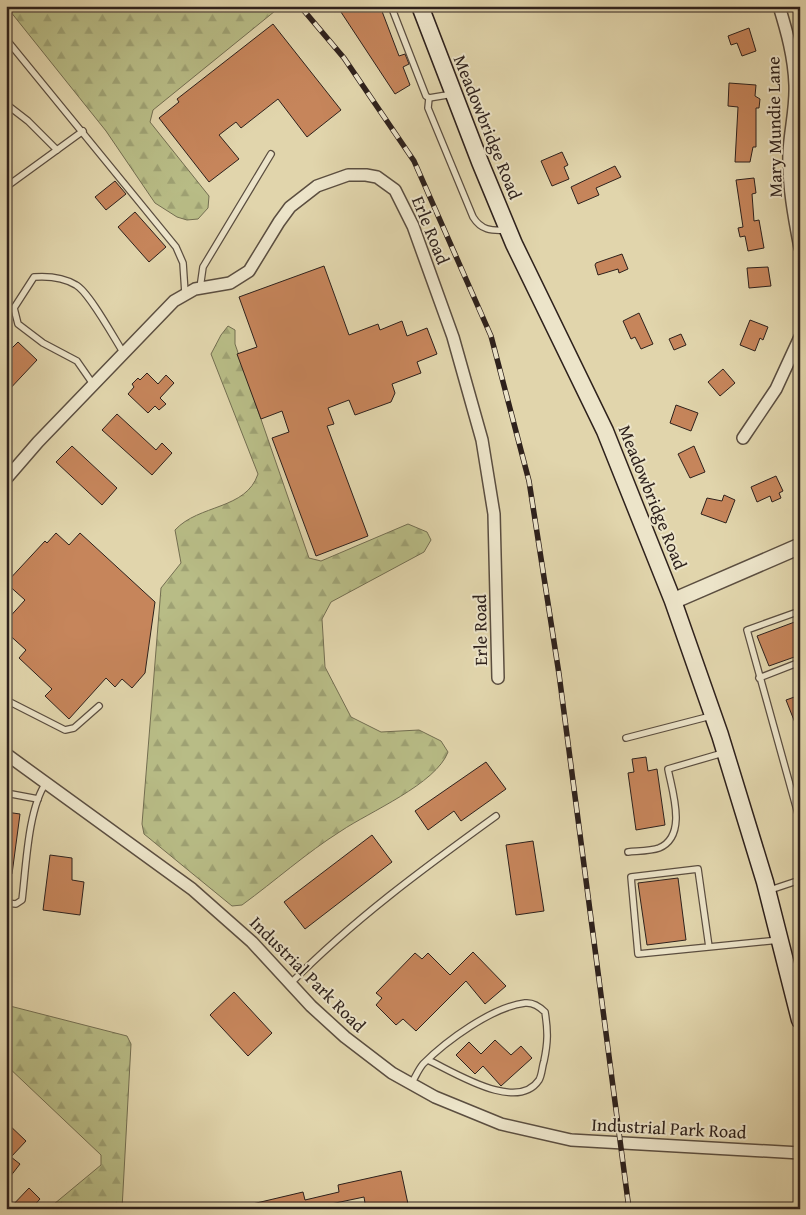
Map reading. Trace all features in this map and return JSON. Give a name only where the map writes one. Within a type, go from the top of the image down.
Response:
[{"type":"main road","name":"Meadowbridge Road","points":[[420,6],[508,230],[605,431],[674,601],[725,752],[768,891],[798,1002],[800,1020]]},
{"type":"street","name":"Mary Mundie Lane","points":[[779,6],[789,38],[797,85],[789,153],[790,180],[800,248]]},
{"type":"street","name":"Erle Road","points":[[6,479],[123,352],[174,300],[185,293],[200,288],[230,283],[249,271],[278,222],[296,202],[317,186],[348,175],[377,177],[395,190],[413,226],[453,337],[482,440],[494,514],[498,678]]},
{"type":"street","points":[[743,438],[776,389],[800,336]]},
{"type":"street","points":[[674,601],[800,546]]},
{"type":"street","name":"Industrial Park Road","points":[[6,754],[192,889],[252,942],[290,984],[344,1037],[368,1056],[435,1098],[501,1124],[570,1140],[800,1153]]},
{"type":"lane","points":[[391,6],[422,92],[429,98]]},
{"type":"lane","points":[[6,39],[84,131],[176,247],[183,263],[185,293]]},
{"type":"lane","points":[[429,98],[453,94]]},
{"type":"lane","points":[[429,98],[428,108],[477,224],[493,231],[508,230]]},
{"type":"lane","points":[[6,104],[28,121],[57,150]]},
{"type":"lane","points":[[6,187],[84,131]]},
{"type":"lane","points":[[200,288],[203,267],[271,154]]},
{"type":"lane","points":[[93,384],[77,362],[43,343],[18,324],[14,308],[34,277],[52,276],[77,285],[101,316],[123,352]]},
{"type":"lane","points":[[800,611],[747,630],[800,821]]},
{"type":"lane","points":[[759,678],[800,662]]},
{"type":"lane","points":[[6,700],[65,730],[74,728],[99,706]]},
{"type":"lane","points":[[626,738],[713,715]]},
{"type":"lane","points":[[628,852],[659,848],[670,840],[677,824],[668,769],[725,752]]},
{"type":"lane","points":[[6,903],[16,904],[22,900],[30,839],[38,799],[46,782]]},
{"type":"lane","points":[[6,793],[38,799]]},
{"type":"lane","points":[[290,984],[323,950],[396,890],[496,816]]},
{"type":"lane","points":[[709,947],[698,869],[631,877],[638,954],[781,940]]},
{"type":"lane","points":[[768,891],[800,880]]},
{"type":"lane","points":[[411,1084],[421,1066],[454,1036],[508,1008],[526,1003],[538,1005],[546,1012],[548,1039],[540,1079],[526,1092],[500,1091],[477,1084],[428,1060]]},
{"type":"green space","points":[[6,6],[276,6],[275,11],[153,110],[150,122],[209,196],[208,208],[198,219],[187,220],[177,217],[155,203],[106,131]]},
{"type":"green space","points":[[228,326],[235,330],[235,344],[309,558],[321,561],[408,524],[427,532],[431,540],[424,552],[331,602],[322,619],[325,667],[351,717],[381,732],[419,730],[441,741],[448,752],[441,764],[416,786],[328,840],[242,905],[232,906],[144,834],[142,824],[161,588],[181,563],[175,530],[196,515],[233,501],[252,486],[258,474],[211,354]]},
{"type":"green space","points":[[6,1005],[127,1036],[131,1044],[122,1209],[48,1209],[101,1165],[101,1155],[6,1065]]},
{"type":"building","points":[[337,6],[380,6],[399,56],[405,54],[409,64],[403,67],[410,85],[395,94]]},
{"type":"building","points":[[273,24],[341,110],[307,137],[278,99],[241,128],[236,122],[219,135],[239,159],[209,182],[159,118],[179,102],[177,99]]},
{"type":"building","points":[[749,28],[756,51],[742,56],[737,43],[731,45],[728,36]]},
{"type":"building","points":[[729,83],[756,85],[755,96],[760,99],[759,108],[756,108],[756,147],[753,147],[750,162],[735,162],[738,107],[728,106]]},
{"type":"building","points":[[562,152],[568,165],[564,167],[569,179],[552,186],[541,161]]},
{"type":"building","points":[[615,166],[621,177],[596,188],[599,195],[578,204],[571,187]]},
{"type":"building","points":[[754,178],[756,193],[752,194],[754,221],[759,220],[764,248],[748,251],[745,236],[740,237],[738,228],[743,227],[736,180]]},
{"type":"building","points":[[115,181],[126,194],[106,210],[95,197]]},
{"type":"building","points":[[135,212],[166,247],[149,262],[118,227]]},
{"type":"building","points":[[622,254],[628,269],[619,273],[618,269],[598,275],[596,263]]},
{"type":"building","points":[[324,266],[349,335],[378,324],[380,330],[402,321],[407,336],[427,328],[437,354],[417,362],[421,373],[392,384],[395,393],[391,402],[355,415],[349,400],[328,408],[334,424],[327,426],[368,536],[316,556],[272,438],[289,432],[282,411],[261,419],[237,354],[257,347],[239,297]]},
{"type":"building","points":[[768,267],[771,286],[749,288],[747,268]]},
{"type":"building","points":[[639,313],[653,344],[641,349],[635,337],[631,339],[623,321]]},
{"type":"building","points":[[750,320],[768,327],[763,340],[760,338],[755,351],[740,345]]},
{"type":"building","points":[[681,334],[686,345],[674,350],[669,339]]},
{"type":"building","points":[[18,342],[37,360],[6,393],[6,354]]},
{"type":"building","points":[[723,369],[735,383],[720,396],[708,382]]},
{"type":"building","points":[[147,373],[158,384],[166,375],[174,383],[160,398],[166,404],[159,410],[155,406],[148,413],[128,394],[134,387],[132,384],[138,378],[140,380]]},
{"type":"building","points":[[676,405],[698,413],[691,431],[670,423]]},
{"type":"building","points":[[117,414],[156,450],[162,443],[172,453],[152,475],[102,430]]},
{"type":"building","points":[[72,446],[117,488],[102,505],[56,462]]},
{"type":"building","points":[[694,446],[705,472],[690,478],[678,454]]},
{"type":"building","points":[[776,476],[783,491],[779,493],[781,498],[772,502],[770,496],[757,502],[751,487]]},
{"type":"building","points":[[724,495],[735,500],[726,523],[701,514],[707,498],[722,501]]},
{"type":"building","points":[[56,533],[69,545],[80,533],[155,602],[145,673],[132,688],[122,679],[115,687],[106,678],[69,719],[45,696],[52,689],[19,658],[26,650],[6,632],[6,621],[25,600],[6,583],[45,541],[47,543]]},
{"type":"building","points":[[800,620],[800,655],[769,666],[757,636]]},
{"type":"building","points":[[800,695],[800,733],[799,733],[786,700]]},
{"type":"building","points":[[646,757],[648,771],[657,769],[665,825],[636,830],[628,773],[634,772],[632,759]]},
{"type":"building","points":[[486,762],[506,789],[461,821],[454,811],[428,830],[415,811]]},
{"type":"building","points":[[6,812],[20,814],[12,874],[6,873]]},
{"type":"building","points":[[372,835],[392,862],[305,929],[284,902]]},
{"type":"building","points":[[533,841],[544,911],[516,915],[506,845]]},
{"type":"building","points":[[50,855],[72,858],[72,880],[84,882],[80,915],[43,910]]},
{"type":"building","points":[[678,878],[686,940],[647,945],[638,883]]},
{"type":"building","points":[[473,952],[506,986],[485,1004],[466,981],[416,1031],[403,1019],[396,1025],[376,1005],[382,998],[376,993],[415,953],[422,959],[428,953],[450,975]]},
{"type":"building","points":[[234,992],[272,1033],[248,1056],[210,1015]]},
{"type":"building","points":[[495,1040],[511,1055],[521,1046],[532,1058],[501,1086],[483,1066],[475,1074],[456,1055],[469,1042],[481,1054]]},
{"type":"building","points":[[6,1122],[26,1141],[11,1157],[20,1164],[6,1182]]},
{"type":"building","points":[[401,1171],[408,1204],[386,1209],[366,1209],[364,1197],[307,1209],[248,1209],[248,1205],[303,1192],[305,1200],[339,1192],[338,1185]]},
{"type":"building","points":[[29,1188],[40,1199],[31,1209],[9,1209]]},
{"type":"railway","points":[[300,6],[344,58],[414,161],[491,336],[529,481],[559,674],[629,1209]]}]
